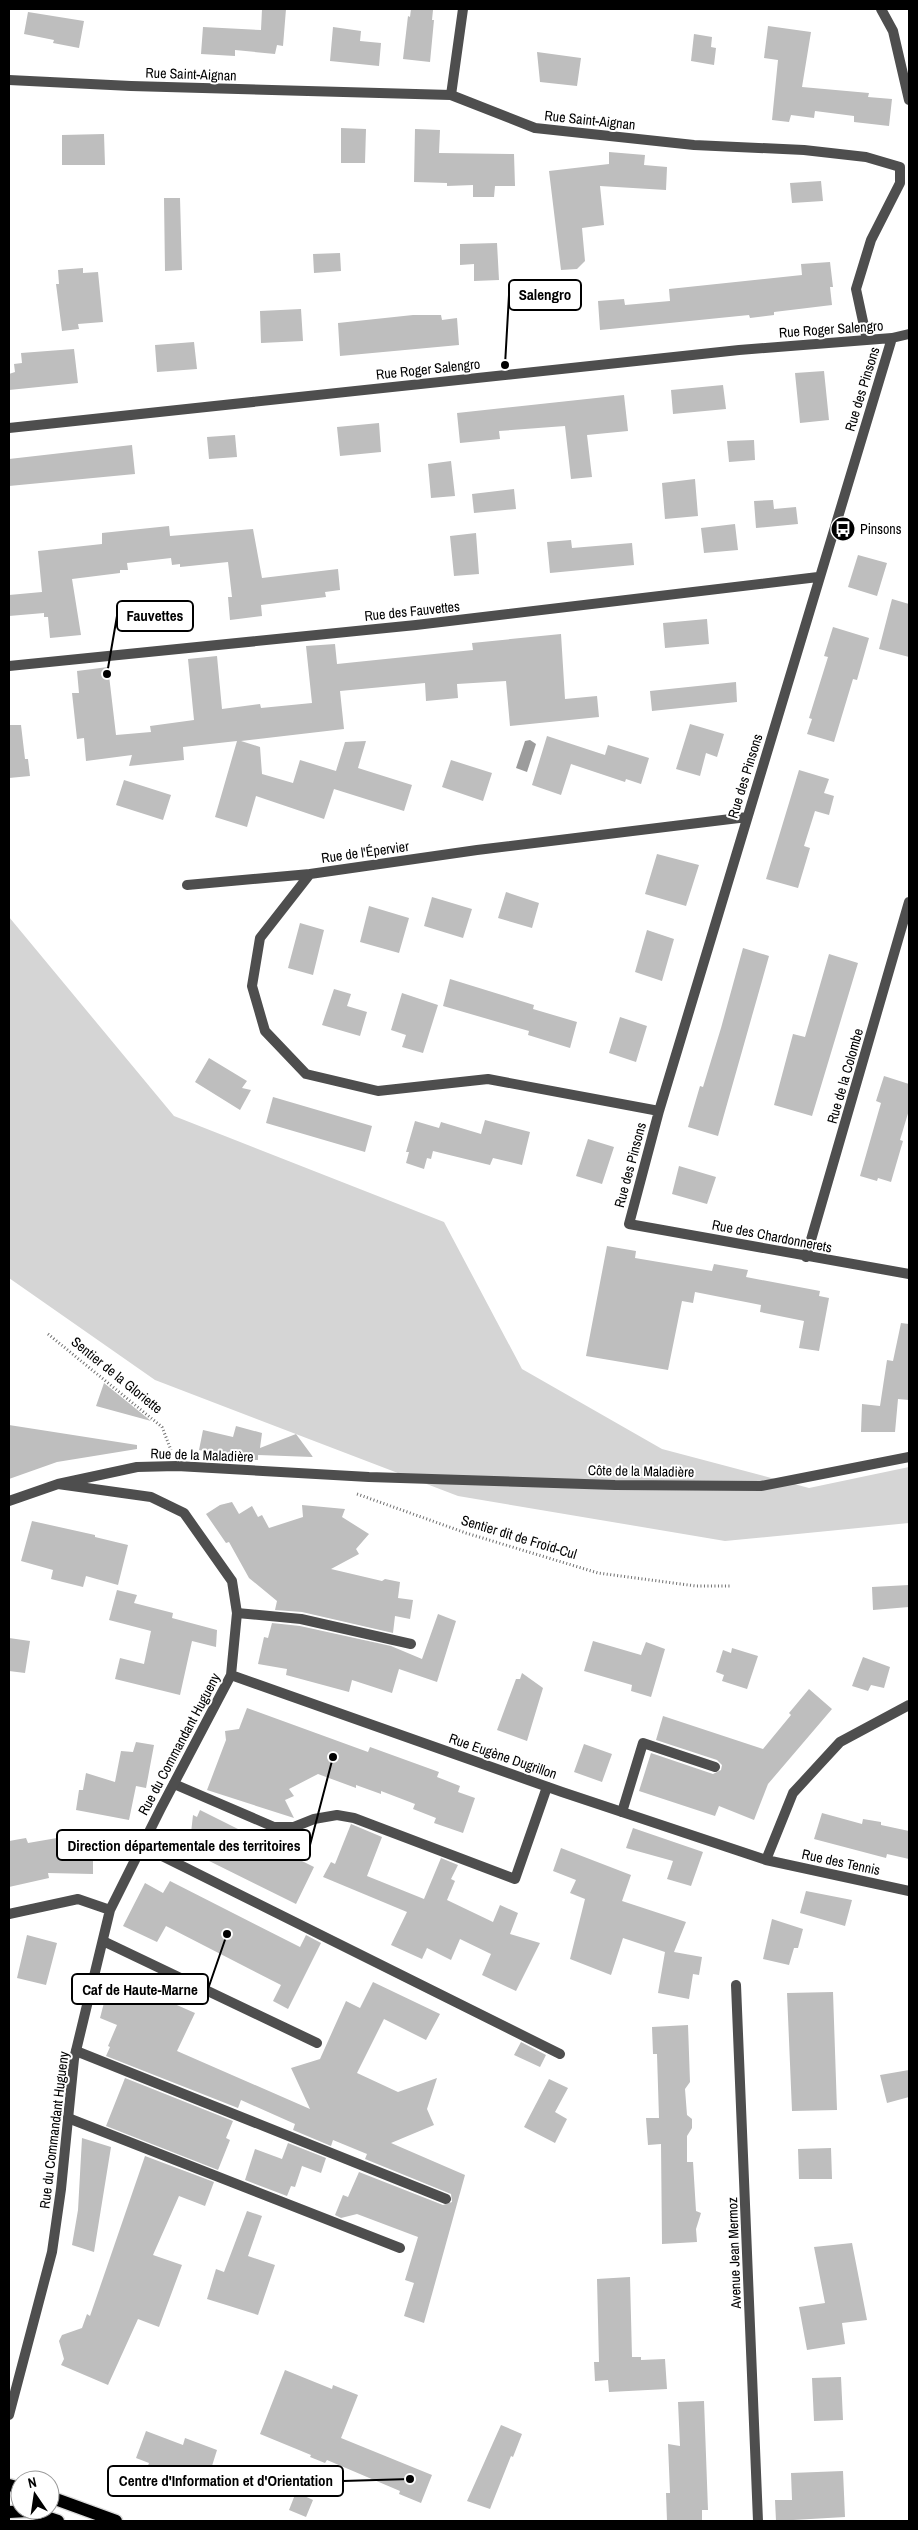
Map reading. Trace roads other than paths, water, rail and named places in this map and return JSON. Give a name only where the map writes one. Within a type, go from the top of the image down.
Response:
[{"type":"main road","points":[[60,2501],[116,2521]]},
{"type":"main road","points":[[9,2512],[28,2511],[58,2521]]},
{"type":"street","points":[[451,95],[462,9]]},
{"type":"street","points":[[881,9],[893,31],[909,100]]},
{"type":"street","name":"Rue Saint-Aignan","points":[[9,80],[130,86],[451,95],[535,128],[694,145],[804,150],[866,157],[905,165],[900,183],[871,240],[856,289],[867,340]]},
{"type":"street","name":"Rue Roger Salengro","points":[[9,428],[739,350],[892,338],[909,334]]},
{"type":"street","name":"Rue des Pinsons","points":[[629,1224],[659,1110],[818,577],[892,338]]},
{"type":"street","name":"Rue des Fauvettes","points":[[9,666],[416,624],[818,577]]},
{"type":"street","name":"Rue de l'Épervier","points":[[659,1110],[488,1078],[378,1091],[306,1074],[265,1031],[252,986],[260,938],[310,874],[477,850],[747,818]]},
{"type":"street","points":[[187,885],[310,874]]},
{"type":"street","name":"Rue de la Colombe","points":[[806,1257],[909,902]]},
{"type":"street","name":"Rue des Chardonnerets","points":[[629,1224],[909,1274]]},
{"type":"street","name":"Côte de la Maladière","points":[[369,1477],[615,1485],[761,1486],[909,1457]]},
{"type":"street","name":"Rue de la Maladière","points":[[9,1501],[58,1484],[137,1466],[177,1466],[369,1477]]},
{"type":"street","name":"Rue du Commandant Hugueny","points":[[9,2415],[52,2252],[76,2051],[110,1910],[231,1675],[237,1613],[232,1581],[184,1513],[151,1497],[58,1484]]},
{"type":"street","points":[[237,1613],[301,1619],[411,1644]]},
{"type":"street","name":"Rue Eugène Dugrillon","points":[[231,1675],[547,1787],[766,1860]]},
{"type":"street","points":[[766,1860],[794,1792],[840,1742],[909,1705]]},
{"type":"street","points":[[622,1812],[643,1743],[715,1767]]},
{"type":"street","points":[[174,1784],[274,1827],[294,1826],[314,1819],[337,1815],[354,1818],[516,1878],[547,1787]]},
{"type":"street","points":[[142,1846],[560,2054]]},
{"type":"street","name":"Rue des Tennis","points":[[766,1860],[909,1891]]},
{"type":"street","points":[[9,1914],[78,1899],[110,1910]]},
{"type":"street","points":[[103,1941],[317,2043]]},
{"type":"street","name":"Avenue Jean Mermoz","points":[[736,1985],[758,2521]]},
{"type":"street","points":[[76,2051],[446,2199]]},
{"type":"street","points":[[68,2118],[400,2248]]},
{"type":"place","name":"Salengro","points":[[505,365]]},
{"type":"place","name":"Pinsons","points":[[843,529]]},
{"type":"place","name":"Fauvettes","points":[[107,674]]},
{"type":"place","name":"Direction départementale des territoires","points":[[333,1757]]},
{"type":"place","name":"Caf de Haute-Marne","points":[[227,1934]]},
{"type":"place","name":"Centre d'Information et d'Orientation","points":[[410,2479]]}]
